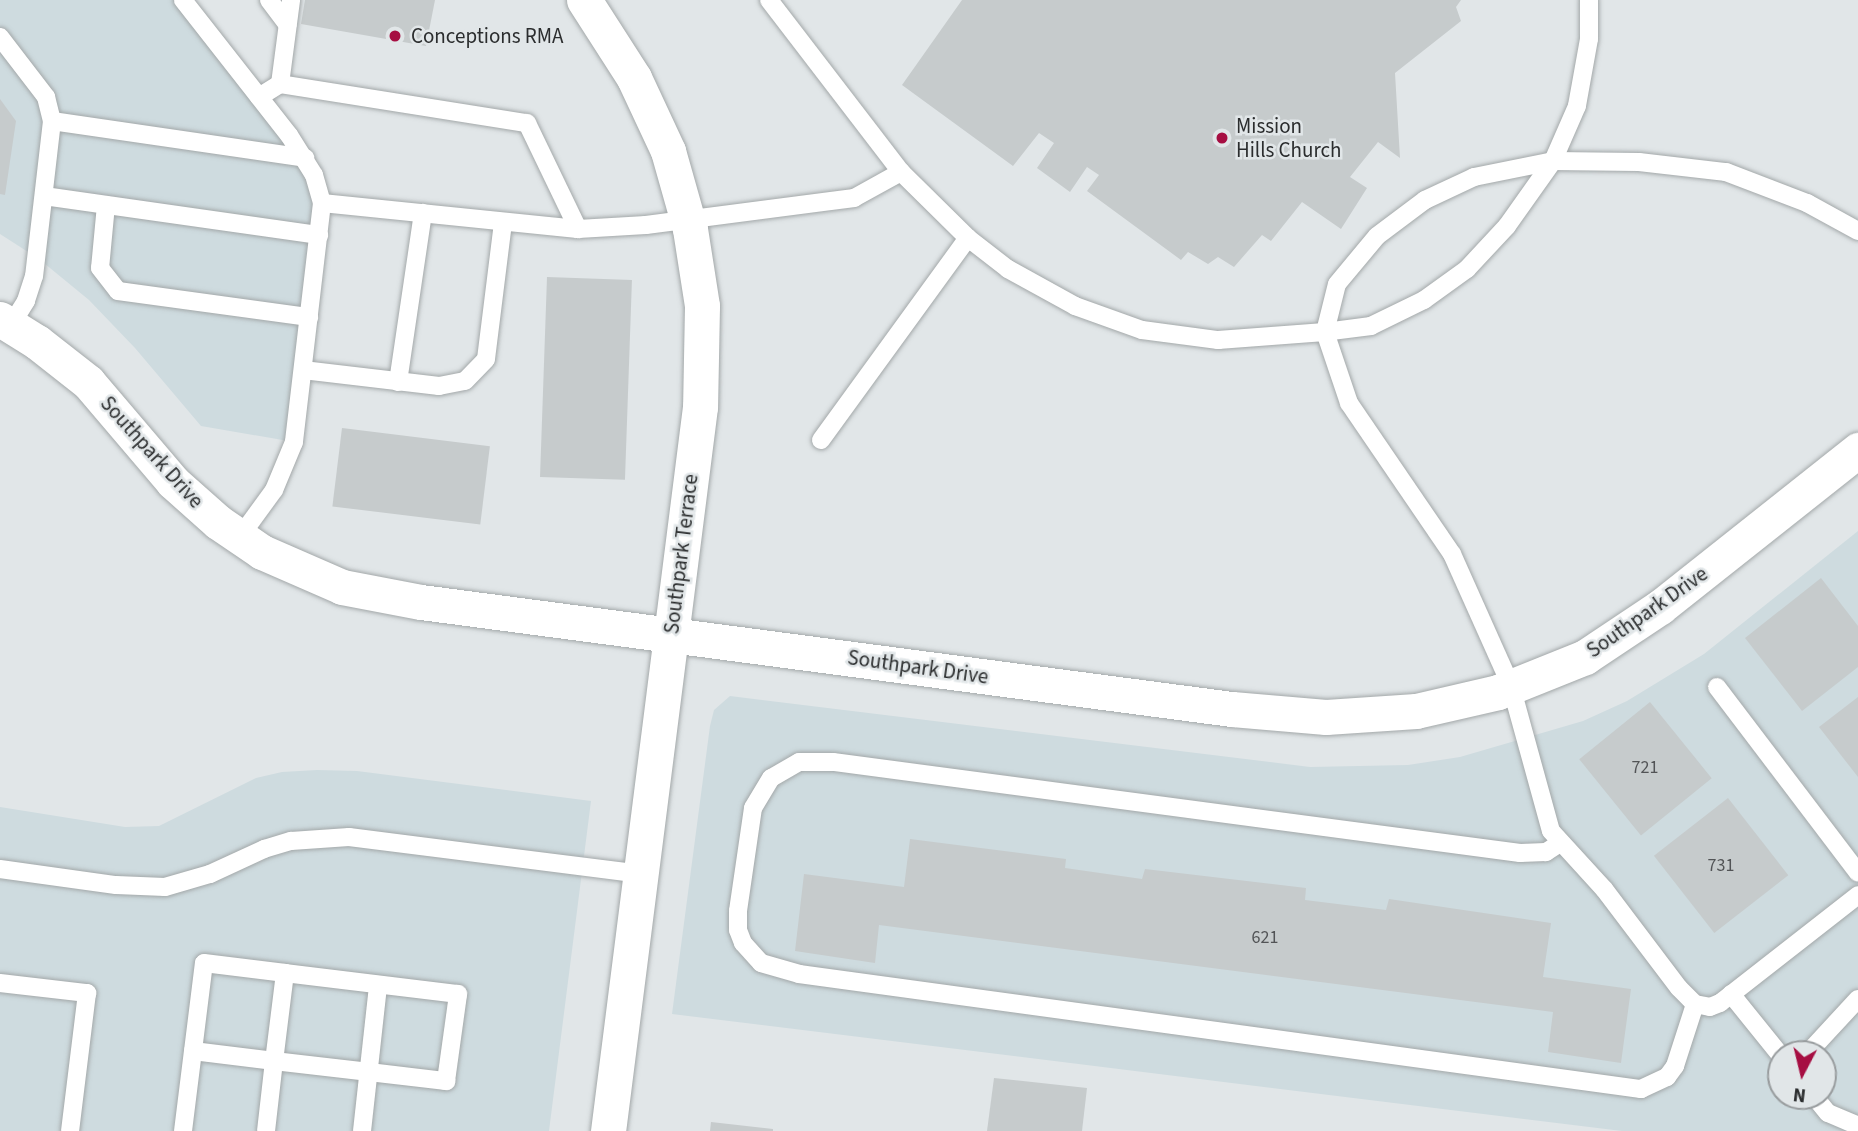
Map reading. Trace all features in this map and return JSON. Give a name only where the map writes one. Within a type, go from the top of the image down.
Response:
[{"type":"street","name":"Southpark Terrace","points":[[584,0],[611,38],[652,112],[688,218],[702,306],[702,368],[696,442],[608,1131]]},
{"type":"street","name":"Southpark Drive","points":[[5,322],[88,382],[173,482],[239,538],[316,578],[372,594],[1232,709],[1326,717],[1416,712],[1511,686],[1585,657],[1660,607],[1858,450]]},
{"type":"lane","points":[[183,0],[305,158],[317,182],[322,203],[294,442],[274,490],[239,538]]},
{"type":"lane","points":[[269,0],[288,25]]},
{"type":"lane","points":[[280,84],[291,0]]},
{"type":"lane","points":[[769,0],[901,172],[968,238],[1008,268],[1074,306],[1142,330],[1218,340],[1371,326],[1424,300],[1467,269],[1507,226],[1553,161],[1577,106],[1589,38],[1590,0]]},
{"type":"lane","points":[[0,37],[46,97],[52,121],[34,276],[26,301],[5,322]]},
{"type":"lane","points":[[259,97],[280,84],[527,123],[578,229]]},
{"type":"lane","points":[[52,121],[305,158]]},
{"type":"lane","points":[[1858,231],[1807,203],[1726,173],[1639,162],[1553,161],[1474,177],[1425,200],[1377,236],[1337,284],[1325,332],[1349,403],[1452,554],[1511,686],[1547,817],[1560,843],[1604,889],[1679,988],[1695,1004],[1710,1007],[1731,994],[1858,895]]},
{"type":"lane","points":[[322,203],[578,229],[646,225],[854,198],[901,172]]},
{"type":"lane","points":[[44,196],[319,235]]},
{"type":"lane","points":[[106,205],[100,268],[118,291],[309,317]]},
{"type":"lane","points":[[398,382],[423,213]]},
{"type":"lane","points":[[303,370],[439,386],[465,381],[486,359],[503,222]]},
{"type":"lane","points":[[821,440],[968,238]]},
{"type":"lane","points":[[1717,687],[1858,873]]},
{"type":"lane","points":[[1560,843],[1546,852],[1520,853],[833,762],[799,762],[771,778],[753,808],[739,898],[738,930],[743,943],[761,963],[799,974],[1641,1089],[1667,1077],[1675,1066],[1695,1004]]},
{"type":"lane","points":[[0,869],[116,885],[164,887],[209,874],[264,849],[291,841],[349,837],[640,874]]},
{"type":"lane","points":[[183,1131],[193,1051],[204,963],[458,993],[446,1081],[193,1051]]},
{"type":"lane","points":[[266,1131],[285,973]]},
{"type":"lane","points":[[0,983],[87,993],[70,1131]]},
{"type":"lane","points":[[362,1131],[379,985]]},
{"type":"lane","points":[[1731,994],[1768,1040]]},
{"type":"lane","points":[[1820,1040],[1858,999]]},
{"type":"lane","points":[[1826,1110],[1858,1126]]},
{"type":"shaded area","points":[[0,0],[183,0],[320,189],[294,442],[201,426],[135,348],[89,300],[39,259],[0,234]]},
{"type":"shaded area","points":[[1858,531],[1858,1131],[1622,1131],[672,1014],[710,726],[714,710],[730,696],[1310,767],[1408,765],[1460,757],[1583,721],[1627,701],[1704,654]]},
{"type":"shaded area","points":[[357,771],[591,801],[549,1131],[0,1131],[0,807],[125,827],[159,826],[256,778],[282,772]]},
{"type":"building","points":[[305,0],[435,0],[426,46],[301,24]]},
{"type":"building","name":"Mission Hills Church","points":[[962,0],[1461,0],[1456,7],[1461,21],[1395,73],[1400,158],[1378,142],[1350,177],[1367,188],[1341,229],[1302,202],[1271,241],[1262,235],[1234,267],[1218,257],[1208,264],[1188,252],[1181,260],[1087,191],[1099,175],[1087,167],[1070,192],[1037,168],[1054,143],[1039,133],[1013,166],[902,85]]},
{"type":"building","points":[[0,99],[16,121],[5,195],[0,194]]},
{"type":"building","points":[[547,277],[632,280],[625,480],[540,477]]},
{"type":"building","points":[[342,428],[490,446],[480,525],[332,506]]},
{"type":"building","points":[[1821,578],[1858,626],[1858,667],[1802,711],[1745,638]]},
{"type":"building","points":[[1858,697],[1858,777],[1819,727]]},
{"type":"building","points":[[1650,702],[1712,778],[1641,835],[1579,759]]},
{"type":"building","points":[[1728,798],[1788,875],[1714,933],[1654,856]]},
{"type":"building","points":[[910,839],[1066,859],[1065,868],[1142,879],[1145,869],[1306,888],[1305,900],[1386,910],[1389,899],[1551,923],[1543,977],[1631,989],[1621,1063],[1548,1052],[1553,1012],[879,925],[875,963],[795,951],[804,874],[904,887]]},
{"type":"building","points":[[994,1078],[1087,1088],[1082,1131],[987,1131]]},
{"type":"building","points":[[711,1122],[773,1129],[773,1131],[710,1131]]},
{"type":"place","name":"Conceptions RMA","points":[[395,36]]},
{"type":"place","name":"Mission Hills Church","points":[[1222,138]]}]
